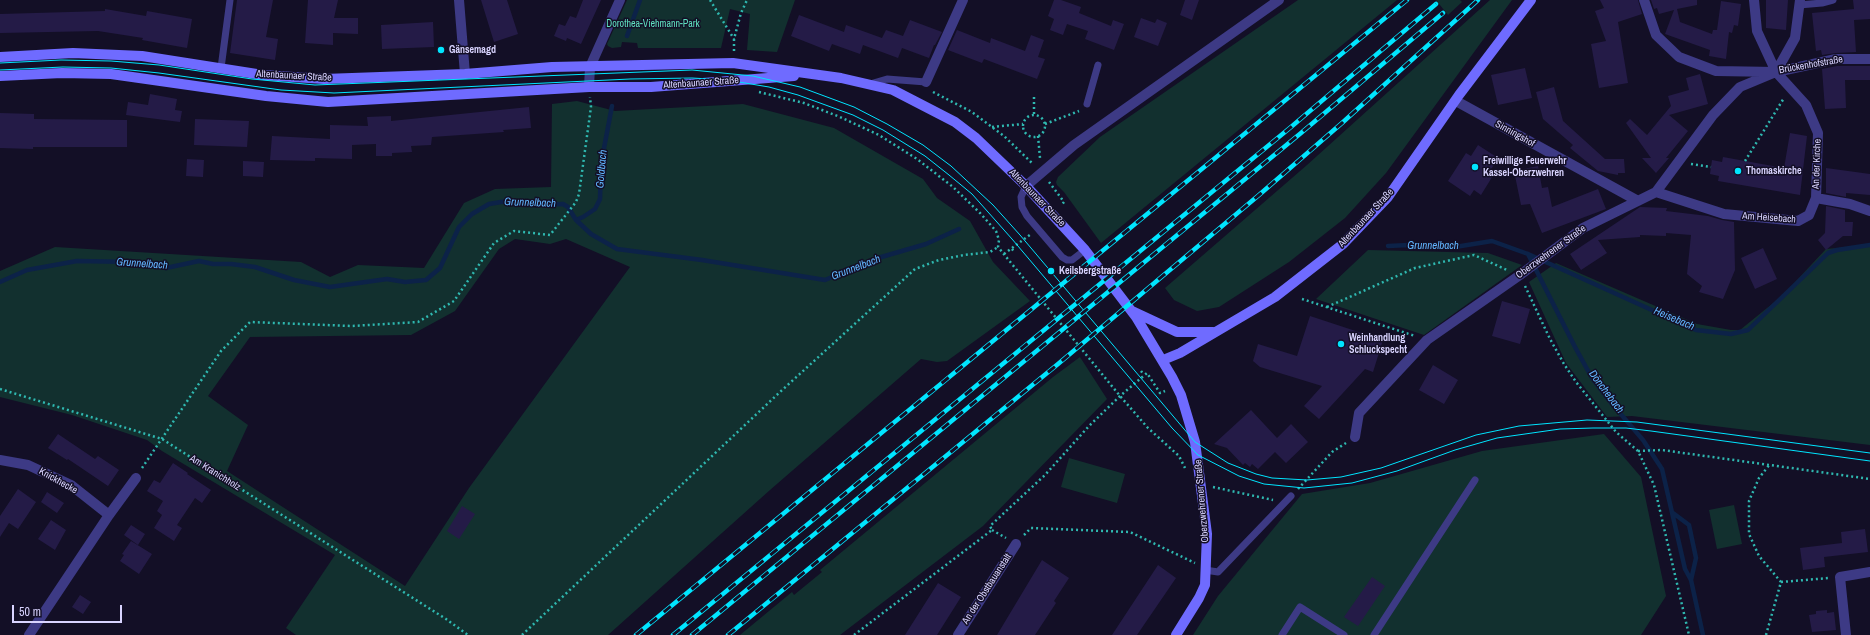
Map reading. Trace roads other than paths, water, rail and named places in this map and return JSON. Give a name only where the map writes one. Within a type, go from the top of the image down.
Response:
[{"type":"main road","name":"Altenbaunaer Straße","points":[[1163,360],[1180,352],[1275,297],[1343,244],[1388,197],[1456,101],[1531,0]]},
{"type":"main road","name":"Altenbaunaer Straße","points":[[0,57],[73,53],[134,56],[263,75],[324,78],[465,74],[552,67],[733,63],[812,74],[870,84],[893,90],[955,122],[976,138],[1026,186],[1085,250],[1130,310],[1163,360],[1177,386]]},
{"type":"main road","name":"Altenbaunaer Straße","points":[[0,76],[62,73],[111,74],[266,96],[328,102],[589,87],[651,87],[812,74]]},
{"type":"main road","points":[[1130,310],[1177,332],[1214,332]]},
{"type":"main road","name":"Oberzwehrener Straße","points":[[1176,635],[1199,598],[1205,585],[1207,534],[1202,484],[1195,442],[1177,386]]},
{"type":"street","points":[[459,0],[465,74]]},
{"type":"street","points":[[589,87],[590,67],[620,0]]},
{"type":"street","name":"Altenbaunaer Straße","points":[[926,82],[963,0]]},
{"type":"street","points":[[1026,186],[1094,130],[1279,0]]},
{"type":"street","name":"Brückenhofstraße","points":[[1644,0],[1656,35],[1679,57],[1716,71],[1776,72],[1836,59],[1870,59]]},
{"type":"street","name":"An der Kirche","points":[[1754,0],[1757,31],[1776,72],[1806,105],[1818,133],[1816,198]]},
{"type":"street","points":[[1776,72],[1795,38],[1800,2]]},
{"type":"street","name":"Oberzwehrener Straße","points":[[1355,437],[1359,413],[1427,340],[1520,275],[1583,228],[1656,192],[1713,115],[1740,87],[1776,72]]},
{"type":"street","name":"Sinningshof","points":[[1456,101],[1638,201]]},
{"type":"street","name":"Am Heisebach","points":[[1656,192],[1724,214],[1798,221],[1809,215],[1816,198]]},
{"type":"street","points":[[1816,198],[1850,204],[1870,211]]},
{"type":"street","name":"Knickhecke","points":[[0,460],[28,465],[71,485],[109,515]]},
{"type":"street","points":[[29,635],[109,515],[136,478]]},
{"type":"street","name":"An der Obstbauanstalt","points":[[958,635],[1016,544]]},
{"type":"street","points":[[1846,635],[1840,577],[1870,572]]},
{"type":"lane","points":[[221,68],[230,0]]},
{"type":"lane","points":[[1800,2],[1822,3],[1833,0]]},
{"type":"lane","points":[[1087,104],[1098,65]]},
{"type":"lane","name":"Altenbaunaer Straße","points":[[870,84],[887,79],[926,82]]},
{"type":"lane","points":[[1026,186],[1021,197],[1022,207],[1037,229],[1067,260],[1072,260],[1085,250]]},
{"type":"lane","points":[[1374,635],[1475,480]]},
{"type":"lane","points":[[1205,570],[1218,572],[1291,496]]},
{"type":"lane","points":[[1282,635],[1300,607],[1344,635]]},
{"type":"waterway","name":"Goldbach","points":[[627,36],[640,0]]},
{"type":"waterway","name":"Goldbach","points":[[576,220],[595,209],[600,199],[601,164],[612,106]]},
{"type":"waterway","name":"Grunnelbach","points":[[0,282],[27,270],[77,261],[133,262],[166,268],[199,261],[213,264],[231,264],[255,267],[294,280],[330,287],[387,279],[405,282],[426,280],[440,268],[459,227],[472,214],[489,204],[507,201],[538,205],[563,204],[568,207],[576,220],[591,234],[617,249],[702,260],[825,280],[878,258],[926,244],[959,229]]},
{"type":"waterway","name":"Heisebach","points":[[1388,246],[1409,245],[1455,247],[1492,241],[1528,254],[1696,330],[1731,334],[1748,330],[1828,253],[1837,250],[1870,245]]},
{"type":"waterway","name":"Dönchebach","points":[[1528,254],[1592,378],[1643,440],[1662,469],[1685,569],[1691,580],[1703,635]]},
{"type":"waterway","name":"Dönchebach","points":[[1673,513],[1689,525],[1696,558],[1691,580]]},
{"type":"tram line","points":[[0,63],[61,60],[111,61],[159,65],[252,79],[315,85],[692,70],[753,76],[800,87],[854,107],[887,124],[923,145],[951,166],[993,205],[1020,235],[1195,442],[1228,463],[1256,474],[1272,478],[1307,480],[1341,477],[1381,468],[1476,435],[1519,426],[1587,420],[1637,422],[1870,453]]},
{"type":"tram line","points":[[0,70],[63,67],[111,68],[159,73],[281,90],[334,93],[630,79],[692,78],[727,80],[769,87],[798,95],[853,115],[883,130],[925,156],[972,194],[1172,428],[1198,455],[1239,476],[1264,484],[1304,488],[1352,483],[1397,471],[1455,450],[1497,438],[1560,429],[1626,428],[1870,461]]},
{"type":"railway","points":[[636,635],[1407,0]]},
{"type":"railway","points":[[728,635],[1058,364],[1259,195],[1342,123],[1478,0]]},
{"type":"railway","points":[[673,635],[1291,127],[1436,4]]},
{"type":"railway","points":[[692,635],[1301,133],[1443,13]]},
{"type":"place","name":"Gänsemagd","points":[[441,50]]},
{"type":"place","name":"Freiwillige Feuerwehr Kassel-Oberzwehren","points":[[1475,167]]},
{"type":"place","name":"Thomaskirche","points":[[1738,171]]},
{"type":"place","name":"Keilsbergstraße","points":[[1051,271]]},
{"type":"place","name":"Weinhandlung Schluckspecht","points":[[1341,344]]},
{"type":"park label","name":"Dorothea-Viehmann-Park","points":[[653,24]]}]
